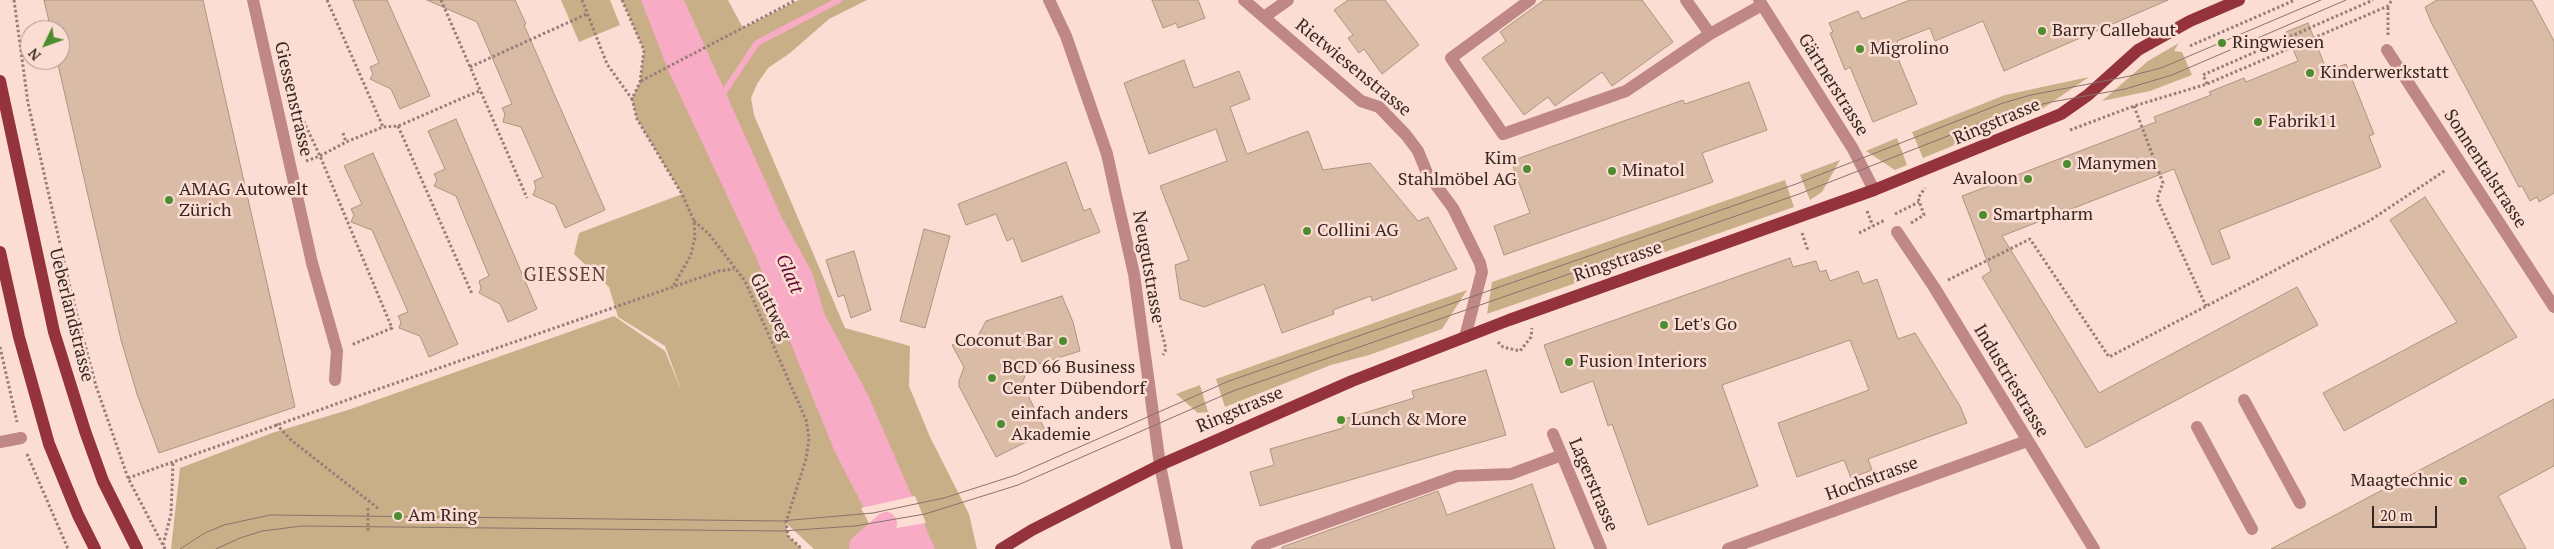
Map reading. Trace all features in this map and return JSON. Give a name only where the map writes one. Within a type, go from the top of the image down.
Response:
[{"type":"main road","name":"Ringstrasse","points":[[1001,549],[1032,530],[1160,465],[1352,381],[1466,337],[1874,190],[2062,114],[2088,95],[2138,50],[2190,21],[2239,0]]},
{"type":"main road","name":"Ueberlandstrasse","points":[[0,80],[54,332],[103,481],[137,549]]},
{"type":"main road","points":[[0,252],[19,337],[49,444],[95,549]]},
{"type":"street","name":"Giessenstrasse","points":[[253,0],[312,263],[337,351],[336,380]]},
{"type":"street","name":"Neugutstrasse","points":[[1049,0],[1066,36],[1107,154],[1134,274],[1160,465],[1177,549]]},
{"type":"street","name":"Rietwiesenstrasse","points":[[1244,0],[1361,101],[1379,107],[1406,135],[1418,151],[1427,173],[1453,208],[1480,263],[1482,272],[1466,337]]},
{"type":"street","points":[[1264,17],[1288,0]]},
{"type":"street","points":[[1530,0],[1451,58],[1503,134],[1626,91],[1710,34],[1760,3]]},
{"type":"street","points":[[1686,0],[1710,34]]},
{"type":"street","name":"Gärtnerstrasse","points":[[1760,3],[1853,149],[1874,190]]},
{"type":"street","name":"Sonnentalstrasse","points":[[2387,50],[2554,307]]},
{"type":"street","name":"Industriestrasse","points":[[1897,232],[1934,287],[2094,549]]},
{"type":"street","points":[[2244,400],[2300,503]]},
{"type":"street","points":[[2197,427],[2252,529]]},
{"type":"street","name":"Lagerstrasse","points":[[1553,434],[1601,549]]},
{"type":"street","points":[[0,442],[21,438]]},
{"type":"street","name":"Hochstrasse","points":[[1728,549],[2027,441]]},
{"type":"street","points":[[1257,549],[1260,546],[1457,476],[1511,474],[1562,455]]},
{"type":"path","points":[[14,0],[28,103],[71,292],[96,386],[128,478],[164,547]]},
{"type":"path","points":[[327,0],[383,127]]},
{"type":"path","points":[[441,0],[527,198]]},
{"type":"path","points":[[582,0],[607,64],[632,99],[637,119],[682,194],[694,221],[696,236],[691,255],[672,288]]},
{"type":"path","points":[[622,0],[644,50],[640,82],[632,99]]},
{"type":"path","points":[[640,82],[796,0]]},
{"type":"path","points":[[2190,46],[2295,0]]},
{"type":"path","points":[[2207,84],[2203,75],[2373,0]]},
{"type":"path","points":[[2387,50],[2388,6],[2392,0]]},
{"type":"path","points":[[2358,1],[2364,4]]},
{"type":"path","points":[[2061,134],[2134,106],[2207,84],[2388,6]]},
{"type":"path","points":[[470,67],[588,14]]},
{"type":"path","points":[[2210,37],[2215,40]]},
{"type":"path","points":[[2223,66],[2224,59]]},
{"type":"path","points":[[301,162],[320,156],[346,142],[383,127],[398,126],[479,90]]},
{"type":"path","points":[[293,99],[320,156],[392,328],[350,345]]},
{"type":"path","points":[[2134,106],[2163,183],[2157,199],[2206,306]]},
{"type":"path","points":[[398,126],[472,294]]},
{"type":"path","points":[[343,133],[346,142]]},
{"type":"path","points":[[1934,287],[2030,239],[2109,357],[2369,221],[2459,161]]},
{"type":"path","points":[[1897,232],[1924,215],[1918,198],[1927,186]]},
{"type":"path","points":[[1867,210],[1873,226]]},
{"type":"path","points":[[694,221],[710,234],[728,256],[734,269]]},
{"type":"path","points":[[1802,233],[1808,250]]},
{"type":"path","name":"Glattweg","points":[[128,478],[276,424],[719,271],[734,269],[745,281],[806,420],[809,438],[806,459],[786,522],[788,536],[802,549]]},
{"type":"path","points":[[1496,340],[1503,347],[1520,351],[1531,337],[1532,327]]},
{"type":"path","points":[[276,424],[291,440],[379,509]]},
{"type":"path","points":[[164,547],[171,514],[173,462]]},
{"type":"path","points":[[368,508],[368,534]]},
{"type":"shaded area","points":[[561,0],[610,0],[620,25],[579,42]]},
{"type":"shaded area","points":[[622,0],[728,0],[743,28],[799,0],[867,0],[829,19],[790,53],[768,68],[757,84],[751,98],[754,115],[845,328],[910,346],[909,386],[930,437],[969,514],[977,549],[814,549],[786,523],[788,536],[802,549],[171,549],[180,468],[272,433],[351,409],[614,316],[665,351],[682,392],[665,346],[618,317],[609,287],[574,254],[579,233],[682,194],[637,119],[632,99],[640,82],[644,50]]},
{"type":"shaded area","points":[[2179,43],[2174,51],[2182,52],[2192,75],[2150,91],[2102,101],[2148,61]]},
{"type":"shaded area","points":[[2089,77],[2042,109],[1923,158],[1912,132],[2005,95]]},
{"type":"shaded area","points":[[1897,138],[1907,165],[1895,170],[1866,151]]},
{"type":"shaded area","points":[[1840,160],[1822,192],[1810,200],[1800,175]]},
{"type":"shaded area","points":[[1785,180],[1794,207],[1487,314],[1492,282]]},
{"type":"shaded area","points":[[1467,290],[1442,329],[1369,355],[1331,365],[1225,407],[1216,379]]},
{"type":"shaded area","points":[[1200,385],[1208,412],[1198,413],[1176,394]]},
{"type":"water","name":"Glatt","points":[[641,0],[684,0],[781,216],[812,272],[825,315],[868,395],[935,549],[870,549],[858,536],[874,528],[834,450],[755,255],[669,72]]},
{"type":"pier","points":[[915,496],[926,523],[855,535],[871,527],[861,508]]},
{"type":"building","name":"AMAG Autowelt Zürich","points":[[44,0],[203,0],[295,407],[159,453],[137,394],[121,340],[59,70],[70,70],[70,20],[49,20]]},
{"type":"building","points":[[353,0],[387,0],[430,96],[400,109],[391,89],[370,79],[373,74],[370,67],[379,63]]},
{"type":"building","points":[[427,0],[515,0],[526,24],[524,25],[605,210],[565,228],[555,205],[533,195],[536,188],[534,181],[543,177],[521,127],[503,122],[505,114],[502,108],[512,104],[477,22]]},
{"type":"building","points":[[1152,0],[1198,0],[1205,18],[1178,28],[1176,23],[1163,28]]},
{"type":"building","points":[[1348,0],[1385,0],[1419,45],[1382,74],[1364,49],[1359,53],[1348,38],[1353,35],[1334,10]]},
{"type":"building","points":[[1544,0],[1642,0],[1673,42],[1612,86],[1602,72],[1555,106],[1548,97],[1524,115],[1482,58],[1506,41],[1500,32]]},
{"type":"building","points":[[1910,0],[2168,0],[2004,71],[1983,21],[1935,41],[1930,28],[1897,41],[1899,47],[1894,49],[1917,104],[1873,122],[1850,67],[1845,70],[1830,33],[1833,32],[1829,23],[1858,11],[1862,19]]},
{"type":"building","points":[[2437,0],[2532,0],[2554,41],[2554,193],[2539,202],[2537,197],[2530,201],[2522,186],[2519,187],[2431,22],[2425,7]]},
{"type":"building","points":[[2308,23],[2327,71],[2346,64],[2374,134],[2369,136],[2381,167],[2219,230],[2230,258],[2212,265],[2174,169],[2002,236],[2099,393],[2297,287],[2318,325],[2086,448],[1982,277],[1991,271],[1962,196],[2156,122],[2154,117],[2211,95],[2209,92],[2244,78],[2246,82],[2298,61],[2286,32]]},
{"type":"building","name":"Collini AG","points":[[1184,60],[1194,88],[1239,71],[1250,99],[1230,107],[1247,154],[1308,131],[1323,170],[1370,163],[1418,221],[1428,217],[1457,269],[1372,301],[1371,296],[1333,310],[1334,314],[1282,333],[1264,284],[1204,307],[1180,299],[1175,265],[1189,260],[1160,186],[1227,161],[1216,129],[1149,154],[1124,83]]},
{"type":"building","name":"Minatol","points":[[1749,82],[1767,130],[1702,153],[1713,182],[1504,255],[1494,226],[1530,213],[1511,161],[1683,100],[1685,104]]},
{"type":"building","points":[[456,119],[537,309],[508,322],[500,304],[479,293],[481,288],[479,281],[489,276],[456,196],[434,186],[437,180],[434,174],[445,169],[428,131]]},
{"type":"building","points":[[373,153],[458,344],[429,357],[420,336],[399,328],[401,322],[398,316],[408,312],[372,230],[351,222],[354,215],[351,209],[362,204],[344,166]]},
{"type":"building","points":[[1066,162],[1084,211],[1090,208],[1100,232],[1022,262],[1013,238],[1007,241],[996,214],[966,225],[958,204]]},
{"type":"building","points":[[2425,197],[2517,337],[2344,431],[2323,393],[2457,322],[2390,220]]},
{"type":"building","points":[[924,229],[950,236],[925,328],[900,321]]},
{"type":"building","points":[[854,251],[871,310],[851,318],[844,295],[838,297],[826,260]]},
{"type":"building","points":[[1790,258],[1793,267],[1816,261],[1820,272],[1826,270],[1830,281],[1858,271],[1863,284],[1877,279],[1898,339],[1915,333],[1960,406],[1967,423],[1868,459],[1872,470],[1851,478],[1844,460],[1797,477],[1778,423],[1869,390],[1850,340],[1722,385],[1758,486],[1648,525],[1612,424],[1608,426],[1593,381],[1561,393],[1544,345]]},
{"type":"building","name":"BCD 66 Business Center Dübendorf","points":[[1062,296],[1073,322],[1080,351],[1029,367],[1022,383],[1046,432],[996,457],[959,386],[964,367],[952,345],[977,338],[986,321]]},
{"type":"building","points":[[1486,370],[1506,435],[1260,506],[1250,472],[1274,465],[1270,449],[1343,428],[1341,420],[1414,398],[1412,391]]},
{"type":"building","name":"Maagtechnic","points":[[2554,399],[2554,466],[2498,496],[2526,549],[2271,549]]},
{"type":"building","points":[[1532,484],[1555,549],[1282,549],[1282,547],[1438,491],[1447,515]]},
{"type":"waterway","points":[[720,98],[757,43],[839,0]]},
{"type":"waterway","points":[[860,546],[886,523]]},
{"type":"tram line","points":[[180,549],[205,533],[224,525],[270,515],[781,521],[873,513],[944,498],[1016,475],[1229,381],[1796,184],[2003,103],[2031,95],[2130,76],[2161,68],[2321,0]]},
{"type":"tram line","points":[[216,549],[262,531],[302,526],[782,531],[855,526],[925,514],[1018,485],[1233,391],[1799,194],[2007,113],[2051,102],[2125,89],[2172,75],[2346,0]]},
{"type":"place","name":"Barry Callebaut","points":[[2042,31]]},
{"type":"place","name":"Ringwiesen","points":[[2222,43]]},
{"type":"place","name":"Migrolino","points":[[1860,49]]},
{"type":"place","name":"Kinderwerkstatt","points":[[2310,73]]},
{"type":"place","name":"Fabrik11","points":[[2258,122]]},
{"type":"place","name":"Manymen","points":[[2067,164]]},
{"type":"place","name":"Kim Stahlmöbel AG","points":[[1527,169]]},
{"type":"place","name":"Minatol","points":[[1612,171]]},
{"type":"place","name":"Avaloon","points":[[2028,179]]},
{"type":"place","name":"AMAG Autowelt Zürich","points":[[169,200]]},
{"type":"place","name":"Smartpharm","points":[[1983,215]]},
{"type":"place","name":"Collini AG","points":[[1307,231]]},
{"type":"place","name":"Let's Go","points":[[1664,325]]},
{"type":"place","name":"Coconut Bar","points":[[1063,341]]},
{"type":"place","name":"Fusion Interiors","points":[[1569,362]]},
{"type":"place","name":"BCD 66 Business Center Dübendorf","points":[[992,378]]},
{"type":"place","name":"Lunch & More","points":[[1341,420]]},
{"type":"place","name":"einfach anders Akademie","points":[[1001,424]]},
{"type":"place","name":"Maagtechnic","points":[[2463,481]]},
{"type":"place","name":"Am Ring","points":[[398,516]]},
{"type":"district","name":"GIESSEN","points":[[565,276]]}]
